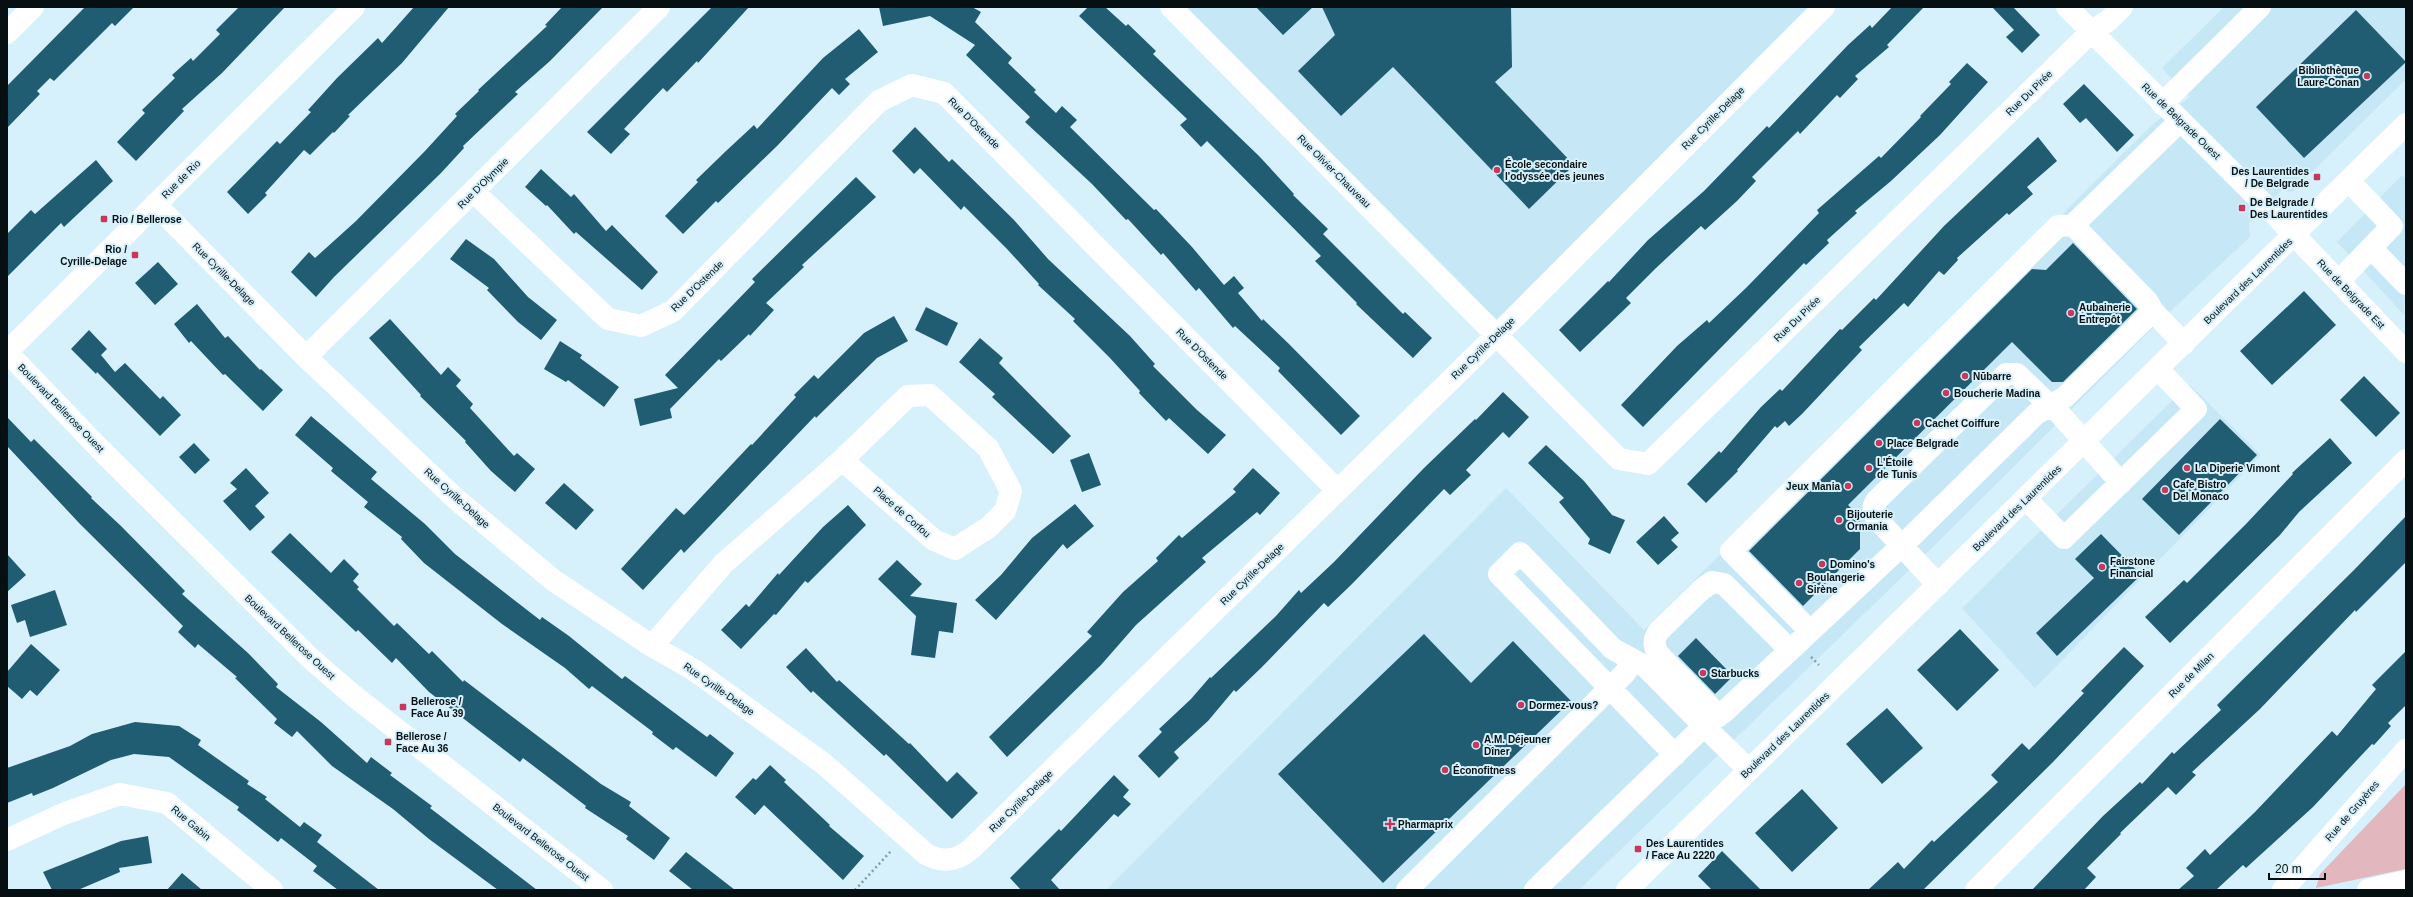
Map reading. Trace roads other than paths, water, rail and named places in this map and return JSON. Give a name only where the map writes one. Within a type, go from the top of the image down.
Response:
[{"type":"street","points":[[7,33],[33,7]]},
{"type":"street","name":"Rue de Rio","points":[[7,352],[354,7]]},
{"type":"street","name":"Rue D'Olympie","points":[[306,357],[659,7]]},
{"type":"street","name":"Rue Olivier-Chauveau","points":[[1172,7],[1497,334]]},
{"type":"street","name":"Rue Cyrille-Delage","points":[[155,204],[306,357],[456,499],[547,575],[652,646],[694,670],[824,764],[926,854],[937,859],[955,859],[971,849],[1497,334],[1824,7]]},
{"type":"street","name":"Rue de Belgrade Ouest","points":[[2067,7],[2295,236]]},
{"type":"street","points":[[2091,32],[2109,20],[2122,7]]},
{"type":"street","points":[[2162,104],[2260,7]]},
{"type":"street","name":"Rue Du Pirée","points":[[1497,334],[1619,459],[1648,464],[2091,32]]},
{"type":"street","name":"Rue D'Ostende","points":[[474,192],[608,319],[641,326],[673,311],[880,101],[912,85],[944,93],[1337,490]]},
{"type":"street","points":[[2030,266],[2180,121]]},
{"type":"street","name":"Boulevard des Laurentides","points":[[1627,890],[2295,236],[2406,124]]},
{"type":"street","points":[[2339,281],[2392,226],[2350,181]]},
{"type":"street","points":[[1810,631],[1731,550],[2058,226],[2073,225],[2147,301],[2153,311],[2184,344]]},
{"type":"street","name":"Rue de Belgrade Est","points":[[2295,236],[2406,352]]},
{"type":"street","points":[[2371,248],[2406,284]]},
{"type":"street","points":[[1536,890],[1675,755],[1790,650],[2036,414],[2065,396],[2153,311]]},
{"type":"street","name":"Boulevard Bellerose Ouest","points":[[7,352],[92,441],[309,657],[386,722],[602,890]]},
{"type":"street","points":[[2026,499],[2064,538],[2121,483],[2196,409],[2158,369]]},
{"type":"street","points":[[1938,585],[1875,516],[1873,509],[1875,503],[1913,463],[2006,374],[2017,374],[2050,406],[2121,483]]},
{"type":"street","name":"Place de Corfou","points":[[652,646],[724,563],[842,460],[908,396],[930,396],[988,448],[1010,491],[1005,511],[989,528],[955,549],[934,540],[842,460]]},
{"type":"street","name":"Rue de Milan","points":[[1976,890],[2406,460]]},
{"type":"street","points":[[1675,755],[1609,689],[1499,574],[1520,553],[1613,648],[1646,667],[1711,721]]},
{"type":"street","points":[[1749,770],[1661,657],[1654,647],[1654,639],[1659,631],[1701,590],[1712,582],[1724,584],[1790,650]]},
{"type":"street","points":[[1408,890],[1625,673],[1633,660]]},
{"type":"street","name":"Rue de Gruyères","points":[[2283,890],[2406,750]]},
{"type":"street","name":"Rue Gabin","points":[[7,840],[63,814],[120,794],[167,802],[272,890]]},
{"type":"street","points":[[2368,890],[2406,881]]},
{"type":"place","name":"Bibliothèque Laure-Conan","points":[[2367,76]]},
{"type":"place","name":"École secondaire l'odyssée des jeunes","points":[[1497,170]]},
{"type":"place","name":"Des Laurentides / De Belgrade","points":[[2317,177]]},
{"type":"place","name":"De Belgrade / Des Laurentides","points":[[2242,208]]},
{"type":"place","name":"Rio / Bellerose","points":[[104,219]]},
{"type":"place","name":"Rio / Cyrille-Delage","points":[[135,255]]},
{"type":"place","name":"Aubainerie Entrepôt","points":[[2071,313]]},
{"type":"place","name":"Nūbarre","points":[[1965,376]]},
{"type":"place","name":"Boucherie Madina","points":[[1946,393]]},
{"type":"place","name":"Cachet Coiffure","points":[[1917,423]]},
{"type":"place","name":"Place Belgrade","points":[[1879,443]]},
{"type":"place","name":"L'Étoile de Tunis","points":[[1869,468]]},
{"type":"place","name":"La Diperie Vimont","points":[[2187,468]]},
{"type":"place","name":"Jeux Mania","points":[[1848,486]]},
{"type":"place","name":"Cafe Bistro Del Monaco","points":[[2165,490]]},
{"type":"place","name":"Bijouterie Ormania","points":[[1839,520]]},
{"type":"place","name":"Domino's","points":[[1822,564]]},
{"type":"place","name":"Fairstone Financial","points":[[2102,567]]},
{"type":"place","name":"Boulangerie Sirène","points":[[1799,583]]},
{"type":"place","name":"Starbucks","points":[[1703,673]]},
{"type":"place","name":"Dormez-vous?","points":[[1521,705]]},
{"type":"place","name":"Bellerose / Face Au 39","points":[[403,707]]},
{"type":"place","name":"Bellerose / Face Au 36","points":[[388,742]]},
{"type":"place","name":"A.M. Déjeuner Dîner","points":[[1476,745]]},
{"type":"place","name":"Éconofitness","points":[[1445,770]]},
{"type":"place","name":"Pharmaprix","points":[[1390,824]]},
{"type":"place","name":"Des Laurentides / Face Au 2220","points":[[1638,849]]}]
